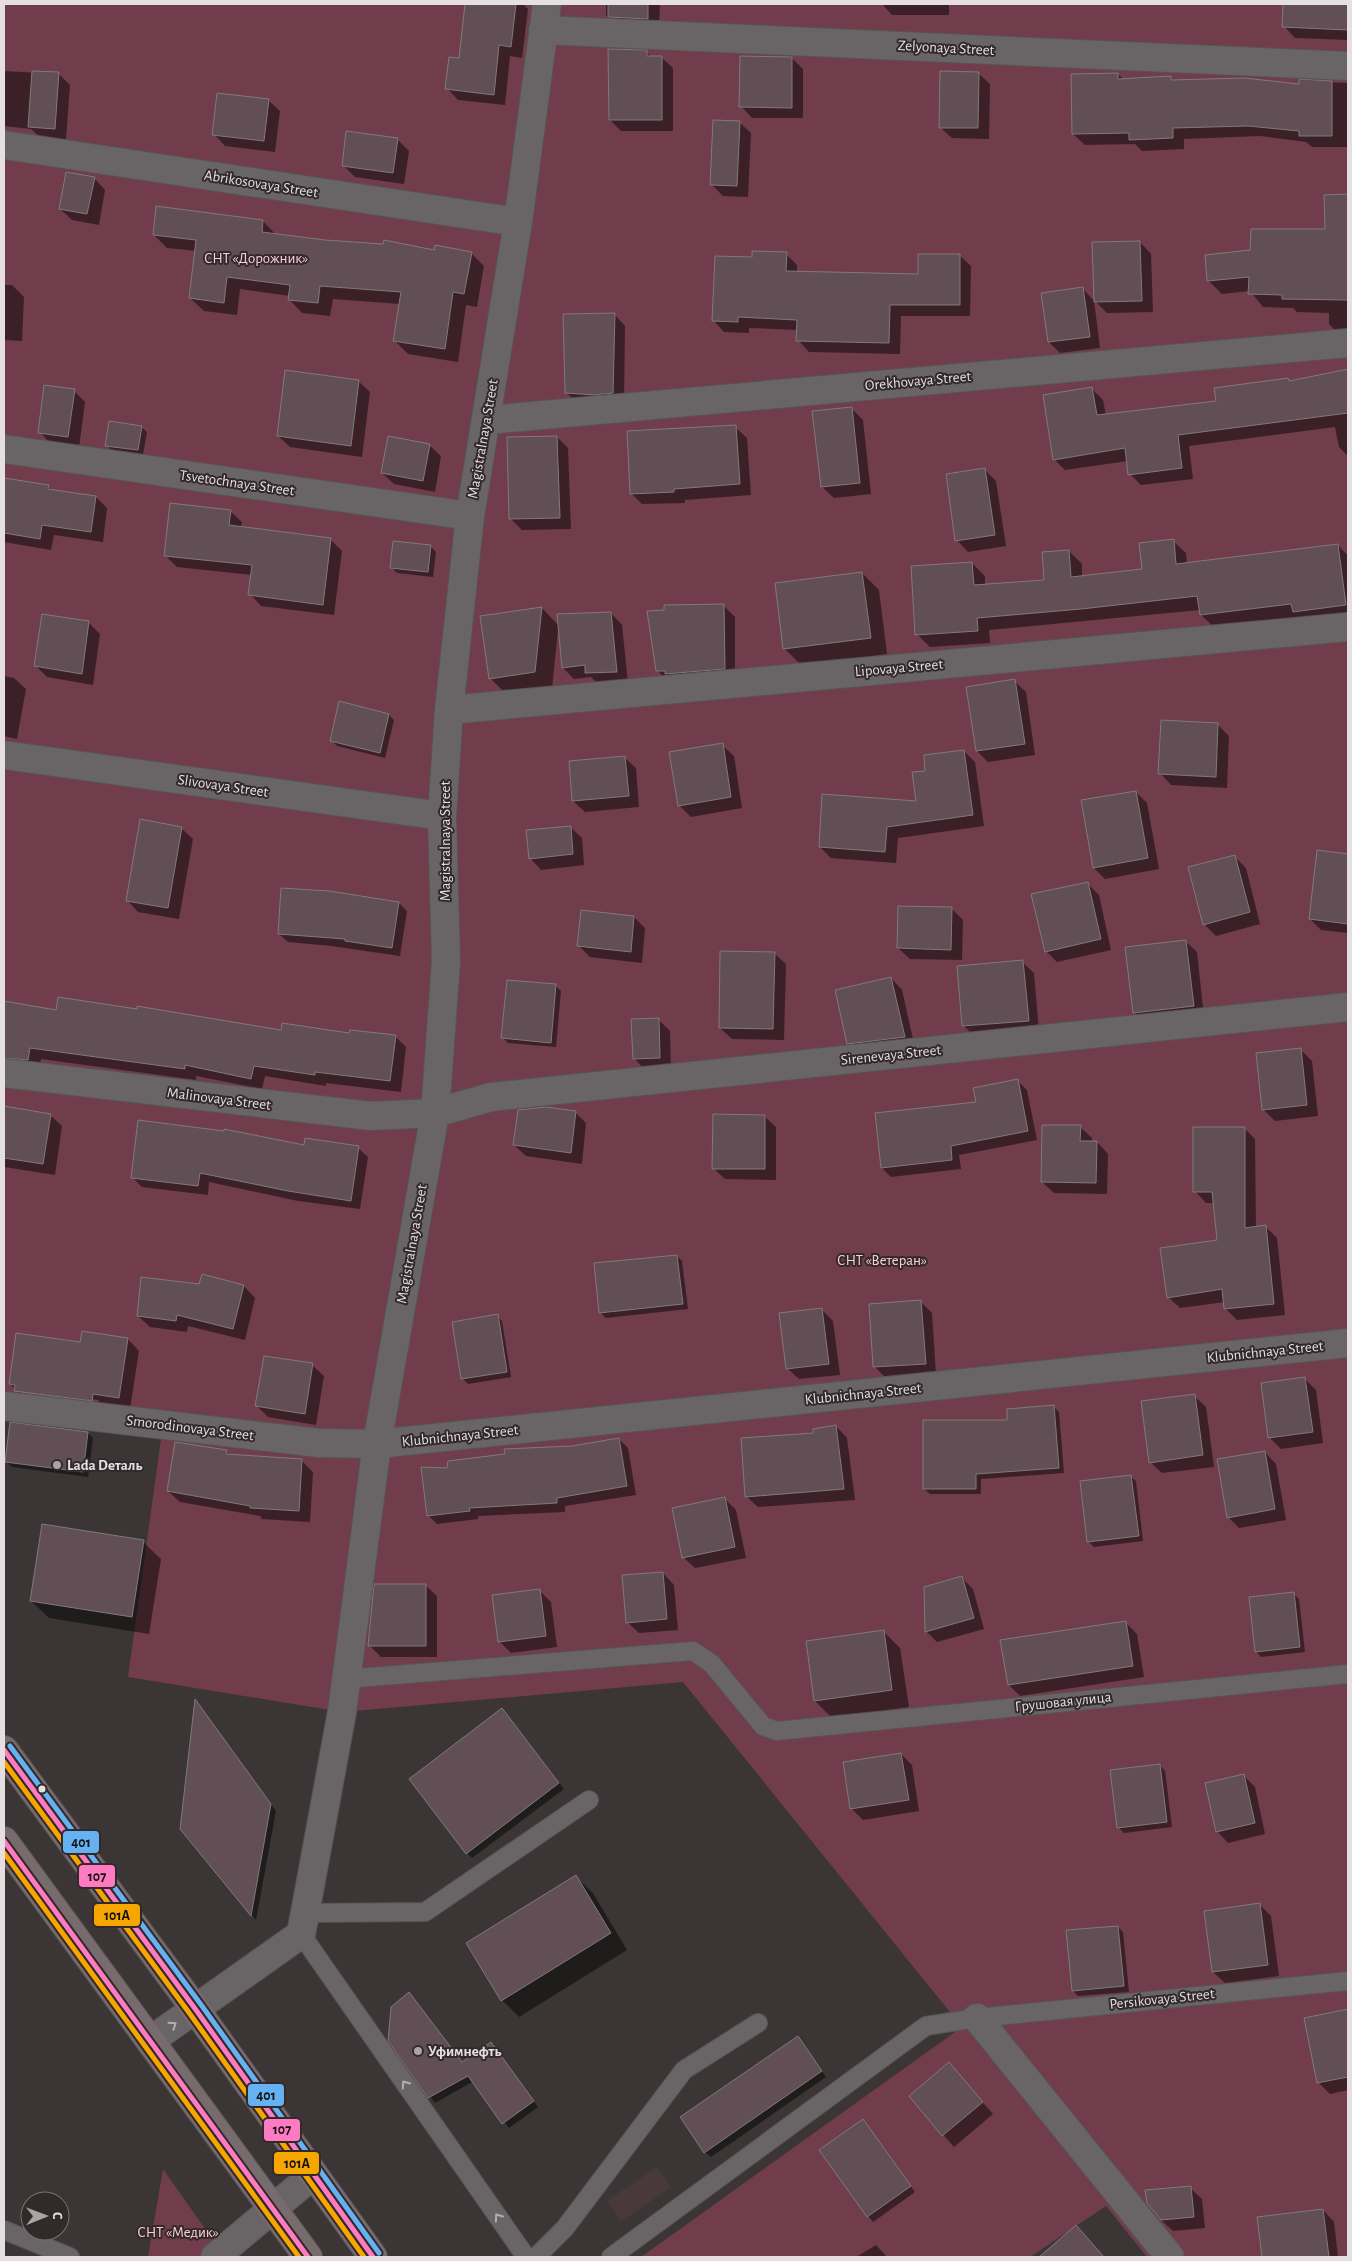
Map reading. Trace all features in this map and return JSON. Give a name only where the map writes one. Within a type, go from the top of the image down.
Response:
[{"type":"highway","points":[[4,1750],[196,2010],[373,2257]]},
{"type":"highway","points":[[4,1841],[308,2257]]},
{"type":"street","name":"Magistralnaya Street","points":[[303,1924],[342,1712],[377,1444],[435,1113],[446,962],[442,816],[450,710],[470,516],[518,222],[548,4]]},
{"type":"street","name":"Zelyonaya Street","points":[[543,30],[1348,66]]},
{"type":"street","name":"Abrikosovaya Street","points":[[4,145],[518,222]]},
{"type":"street","name":"Orekhovaya Street","points":[[487,420],[1348,343]]},
{"type":"street","name":"Tsvetochnaya Street","points":[[4,449],[470,516]]},
{"type":"street","name":"Lipovaya Street","points":[[450,710],[1348,627]]},
{"type":"street","name":"Slivovaya Street","points":[[4,755],[442,816]]},
{"type":"street","name":"Sirenevaya Street","points":[[435,1113],[491,1097],[1348,1007]]},
{"type":"street","name":"Malinovaya Street","points":[[4,1073],[371,1116],[435,1113]]},
{"type":"street","name":"Klubnichnaya Street","points":[[377,1444],[1348,1343]]},
{"type":"street","name":"Smorodinovaya Street","points":[[4,1406],[319,1443],[377,1444]]},
{"type":"street","points":[[150,2041],[196,2010],[303,1924]]},
{"type":"street","points":[[977,2018],[1170,2257]]},
{"type":"street","points":[[216,2257],[313,2175]]},
{"type":"lane","name":"Грушовая улица","points":[[345,1679],[693,1651],[712,1664],[763,1726],[778,1731],[1348,1674]]},
{"type":"lane","points":[[526,2257],[303,1924],[425,1912],[589,1800]]},
{"type":"lane","name":"Persikovaya Street","points":[[611,2257],[926,2026],[977,2018],[1348,1981]]},
{"type":"lane","points":[[536,2257],[565,2228],[684,2070],[758,2023]]},
{"type":"lane","points":[[4,2230],[70,2257]]},
{"type":"shaded area","points":[[657,2167],[671,2187],[621,2222],[607,2201]]},
{"type":"green space","name":"СНТ «Ветеран»","points":[[4,4],[1348,4],[1348,2257],[1147,2257],[1106,2206],[1030,2257],[641,2257],[962,2027],[683,1682],[342,1712],[128,1677],[162,1432],[4,1412]]},
{"type":"green space","name":"СНТ «Медик»","points":[[163,2169],[225,2257],[148,2257]]},
{"type":"building","points":[[465,4],[516,4],[511,47],[499,45],[494,95],[445,89],[449,57],[459,58]]},
{"type":"building","points":[[608,4],[648,4],[648,19],[608,17]]},
{"type":"building","points":[[1283,4],[1348,4],[1348,30],[1282,27]]},
{"type":"building","points":[[608,49],[647,50],[647,56],[662,56],[662,120],[609,120]]},
{"type":"building","points":[[740,56],[792,57],[792,108],[739,107]]},
{"type":"building","points":[[32,71],[59,72],[55,129],[28,127]]},
{"type":"building","points":[[940,71],[979,72],[978,128],[939,128]]},
{"type":"building","points":[[1118,73],[1118,79],[1171,76],[1171,80],[1244,78],[1299,84],[1299,79],[1332,81],[1332,136],[1299,136],[1299,131],[1248,126],[1173,128],[1173,138],[1129,140],[1129,133],[1072,134],[1071,74]]},
{"type":"building","points":[[217,93],[269,99],[264,141],[212,135]]},
{"type":"building","points":[[713,120],[740,121],[737,186],[710,185]]},
{"type":"building","points":[[346,131],[398,138],[393,173],[342,166]]},
{"type":"building","points":[[66,172],[95,177],[87,214],[59,209]]},
{"type":"building","points":[[1348,194],[1348,300],[1282,299],[1282,295],[1248,294],[1249,277],[1207,281],[1205,255],[1250,250],[1251,229],[1325,229],[1324,195]]},
{"type":"building","points":[[156,206],[263,220],[262,232],[325,240],[383,244],[384,240],[434,250],[435,245],[472,252],[464,294],[453,292],[445,349],[393,341],[401,292],[320,286],[318,303],[288,300],[290,285],[227,277],[224,303],[189,298],[196,240],[153,235]]},
{"type":"building","points":[[1140,241],[1142,301],[1094,302],[1092,242]]},
{"type":"building","points":[[752,251],[787,252],[786,271],[918,274],[918,254],[960,254],[960,305],[890,305],[889,343],[796,341],[797,320],[738,317],[738,322],[712,321],[715,256],[752,257]]},
{"type":"building","points":[[1083,287],[1090,337],[1048,342],[1041,293]]},
{"type":"building","points":[[615,313],[613,393],[594,395],[565,393],[563,314]]},
{"type":"building","points":[[1348,369],[1348,413],[1178,435],[1182,468],[1128,475],[1125,448],[1053,460],[1043,395],[1092,387],[1097,415],[1216,401],[1214,388],[1288,378],[1289,381]]},
{"type":"building","points":[[285,370],[359,380],[351,446],[277,436]]},
{"type":"building","points":[[44,385],[75,389],[68,437],[38,433]]},
{"type":"building","points":[[852,407],[860,483],[821,487],[812,411]]},
{"type":"building","points":[[109,421],[142,426],[138,450],[105,446]]},
{"type":"building","points":[[736,425],[740,484],[674,489],[674,492],[630,494],[627,431]]},
{"type":"building","points":[[388,436],[430,444],[423,481],[381,473]]},
{"type":"building","points":[[557,436],[560,518],[509,519],[507,437]]},
{"type":"building","points":[[985,468],[995,535],[955,541],[946,474]]},
{"type":"building","points":[[4,478],[49,485],[48,489],[96,496],[91,532],[42,525],[40,539],[4,533]]},
{"type":"building","points":[[170,503],[231,510],[229,525],[331,538],[323,605],[248,595],[252,565],[164,556]]},
{"type":"building","points":[[1174,539],[1176,564],[1338,544],[1346,605],[1293,612],[1291,604],[1200,615],[1197,596],[977,618],[978,631],[915,635],[911,566],[972,562],[974,585],[1044,580],[1042,552],[1069,550],[1071,577],[1142,569],[1139,543]]},
{"type":"building","points":[[393,541],[431,545],[428,572],[390,568]]},
{"type":"building","points":[[862,572],[871,638],[783,649],[775,583]]},
{"type":"building","points":[[724,604],[725,669],[665,674],[665,671],[656,671],[647,611],[664,610],[664,605]]},
{"type":"building","points":[[542,607],[535,672],[489,679],[480,616]]},
{"type":"building","points":[[611,612],[617,672],[585,673],[585,665],[562,668],[557,614]]},
{"type":"building","points":[[42,614],[89,621],[82,674],[34,666]]},
{"type":"building","points":[[1015,679],[1025,744],[976,751],[966,687]]},
{"type":"building","points":[[339,701],[389,714],[380,753],[330,741]]},
{"type":"building","points":[[1161,720],[1218,723],[1216,777],[1158,774]]},
{"type":"building","points":[[723,743],[731,797],[678,806],[669,752]]},
{"type":"building","points":[[964,750],[973,815],[887,827],[885,852],[819,847],[822,794],[916,801],[912,772],[925,771],[924,755]]},
{"type":"building","points":[[625,756],[629,796],[572,801],[569,761]]},
{"type":"building","points":[[1136,791],[1148,858],[1093,868],[1081,800]]},
{"type":"building","points":[[140,819],[182,827],[168,908],[126,901]]},
{"type":"building","points":[[571,826],[573,854],[529,859],[526,830]]},
{"type":"building","points":[[1317,850],[1348,854],[1348,924],[1309,919]]},
{"type":"building","points":[[1235,855],[1250,912],[1203,925],[1188,867]]},
{"type":"building","points":[[1088,882],[1101,939],[1045,952],[1031,894]]},
{"type":"building","points":[[281,888],[329,891],[399,902],[392,948],[345,941],[345,939],[278,934]]},
{"type":"building","points":[[898,906],[952,907],[951,950],[897,948]]},
{"type":"building","points":[[581,910],[634,916],[631,952],[577,946]]},
{"type":"building","points":[[1186,940],[1194,1006],[1133,1013],[1125,947]]},
{"type":"building","points":[[720,951],[775,952],[773,1029],[719,1028]]},
{"type":"building","points":[[1023,960],[1029,1021],[962,1026],[957,966]]},
{"type":"building","points":[[891,977],[905,1037],[847,1044],[835,990]]},
{"type":"building","points":[[507,980],[556,984],[551,1043],[501,1038]]},
{"type":"building","points":[[58,997],[137,1009],[137,1006],[281,1030],[282,1023],[349,1033],[350,1030],[396,1035],[390,1081],[315,1072],[315,1075],[254,1066],[251,1079],[185,1065],[185,1069],[30,1048],[28,1060],[4,1058],[4,1001],[56,1010]]},
{"type":"building","points":[[659,1018],[660,1058],[633,1059],[631,1019]]},
{"type":"building","points":[[1301,1048],[1307,1105],[1262,1110],[1256,1053]]},
{"type":"building","points":[[1018,1079],[1028,1131],[951,1146],[952,1160],[881,1168],[875,1113],[976,1102],[973,1088]]},
{"type":"building","points":[[4,1106],[51,1114],[43,1164],[4,1158]]},
{"type":"building","points":[[546,1107],[576,1111],[571,1153],[513,1145],[518,1110]]},
{"type":"building","points":[[713,1114],[765,1115],[765,1169],[712,1169]]},
{"type":"building","points":[[138,1120],[224,1131],[224,1129],[304,1145],[305,1138],[359,1146],[351,1201],[288,1191],[200,1173],[198,1186],[131,1178]]},
{"type":"building","points":[[1042,1125],[1081,1125],[1080,1141],[1097,1141],[1096,1183],[1041,1182]]},
{"type":"building","points":[[1193,1127],[1245,1127],[1245,1228],[1266,1225],[1274,1304],[1224,1309],[1222,1289],[1167,1298],[1160,1248],[1217,1240],[1212,1192],[1193,1192]]},
{"type":"building","points":[[677,1255],[683,1304],[599,1313],[594,1263]]},
{"type":"building","points":[[202,1274],[244,1285],[233,1329],[177,1315],[176,1321],[137,1316],[141,1277],[199,1284]]},
{"type":"building","points":[[921,1300],[926,1364],[873,1367],[869,1304]]},
{"type":"building","points":[[822,1308],[829,1364],[786,1369],[779,1313]]},
{"type":"building","points":[[498,1314],[507,1372],[461,1379],[452,1322]]},
{"type":"building","points":[[82,1331],[128,1338],[119,1398],[93,1394],[92,1401],[14,1391],[15,1385],[9,1384],[16,1333],[80,1342]]},
{"type":"building","points":[[264,1356],[313,1363],[305,1414],[255,1406]]},
{"type":"building","points":[[1305,1377],[1313,1432],[1268,1438],[1261,1383]]},
{"type":"building","points":[[1195,1394],[1203,1455],[1149,1463],[1141,1401]]},
{"type":"building","points":[[1054,1405],[1059,1468],[976,1474],[976,1489],[923,1489],[923,1420],[1007,1420],[1007,1409]]},
{"type":"building","points":[[10,1422],[88,1432],[83,1472],[5,1462]]},
{"type":"building","points":[[836,1425],[844,1489],[745,1497],[741,1438],[813,1433],[813,1429]]},
{"type":"building","points":[[619,1438],[627,1486],[557,1498],[557,1503],[469,1508],[470,1511],[427,1516],[421,1467],[447,1468],[448,1461],[505,1454],[504,1449],[572,1446]]},
{"type":"building","points":[[175,1442],[227,1450],[226,1454],[302,1459],[299,1511],[250,1508],[250,1506],[167,1491]]},
{"type":"building","points":[[1265,1451],[1275,1509],[1227,1518],[1217,1459]]},
{"type":"building","points":[[1131,1475],[1139,1536],[1087,1542],[1080,1481]]},
{"type":"building","points":[[725,1497],[735,1547],[682,1558],[672,1508]]},
{"type":"building","points":[[42,1524],[144,1540],[132,1617],[30,1601]]},
{"type":"building","points":[[663,1572],[667,1619],[626,1623],[622,1575]]},
{"type":"building","points":[[962,1576],[974,1618],[925,1632],[924,1587]]},
{"type":"building","points":[[374,1584],[426,1584],[426,1646],[368,1646]]},
{"type":"building","points":[[540,1589],[546,1636],[498,1642],[492,1595]]},
{"type":"building","points":[[1294,1592],[1300,1647],[1255,1652],[1249,1597]]},
{"type":"building","points":[[1126,1621],[1133,1666],[1008,1685],[1000,1640]]},
{"type":"building","points":[[884,1630],[892,1690],[814,1701],[806,1641]]},
{"type":"building","points":[[195,1699],[271,1804],[251,1916],[180,1829]]},
{"type":"building","points":[[502,1708],[559,1783],[466,1854],[409,1779]]},
{"type":"building","points":[[901,1753],[909,1800],[850,1809],[843,1762]]},
{"type":"building","points":[[1160,1764],[1167,1822],[1117,1828],[1110,1770]]},
{"type":"building","points":[[1244,1774],[1255,1823],[1216,1832],[1205,1783]]},
{"type":"building","points":[[576,1875],[611,1933],[501,2001],[466,1943]]},
{"type":"building","points":[[1260,1903],[1268,1965],[1212,1972],[1204,1911]]},
{"type":"building","points":[[1118,1926],[1124,1986],[1072,1991],[1066,1930]]},
{"type":"building","points":[[409,1992],[462,2062],[491,2042],[534,2101],[502,2124],[468,2076],[428,2098],[388,2041],[391,2007]]},
{"type":"building","points":[[1348,2009],[1348,2077],[1317,2083],[1304,2018]]},
{"type":"building","points":[[798,2036],[822,2071],[704,2153],[680,2117]]},
{"type":"building","points":[[949,2062],[983,2102],[942,2136],[909,2096]]},
{"type":"building","points":[[863,2119],[911,2186],[867,2217],[819,2150]]},
{"type":"building","points":[[1191,2186],[1194,2217],[1161,2220],[1147,2203],[1145,2190]]},
{"type":"building","points":[[1323,2209],[1329,2257],[1262,2257],[1257,2217]]},
{"type":"building","points":[[1076,2225],[1104,2257],[1039,2257]]},
{"type":"transit line","name":"401","points":[[10,1746],[202,2006],[379,2253]]},
{"type":"transit line","name":"107","points":[[4,1750],[196,2010],[373,2257]]},
{"type":"transit line","name":"101А","points":[[4,1762],[190,2014],[364,2257]]},
{"type":"transit line","name":"107","points":[[4,1841],[308,2257]]},
{"type":"transit line","name":"101А","points":[[4,1853],[299,2257]]},
{"type":"place","name":"Lada Dеталь","points":[[57,1465]]},
{"type":"place","name":"Уфимнефть","points":[[418,2051]]},
{"type":"park label","name":"СНТ «Дорожник»","points":[[256,258]]}]
